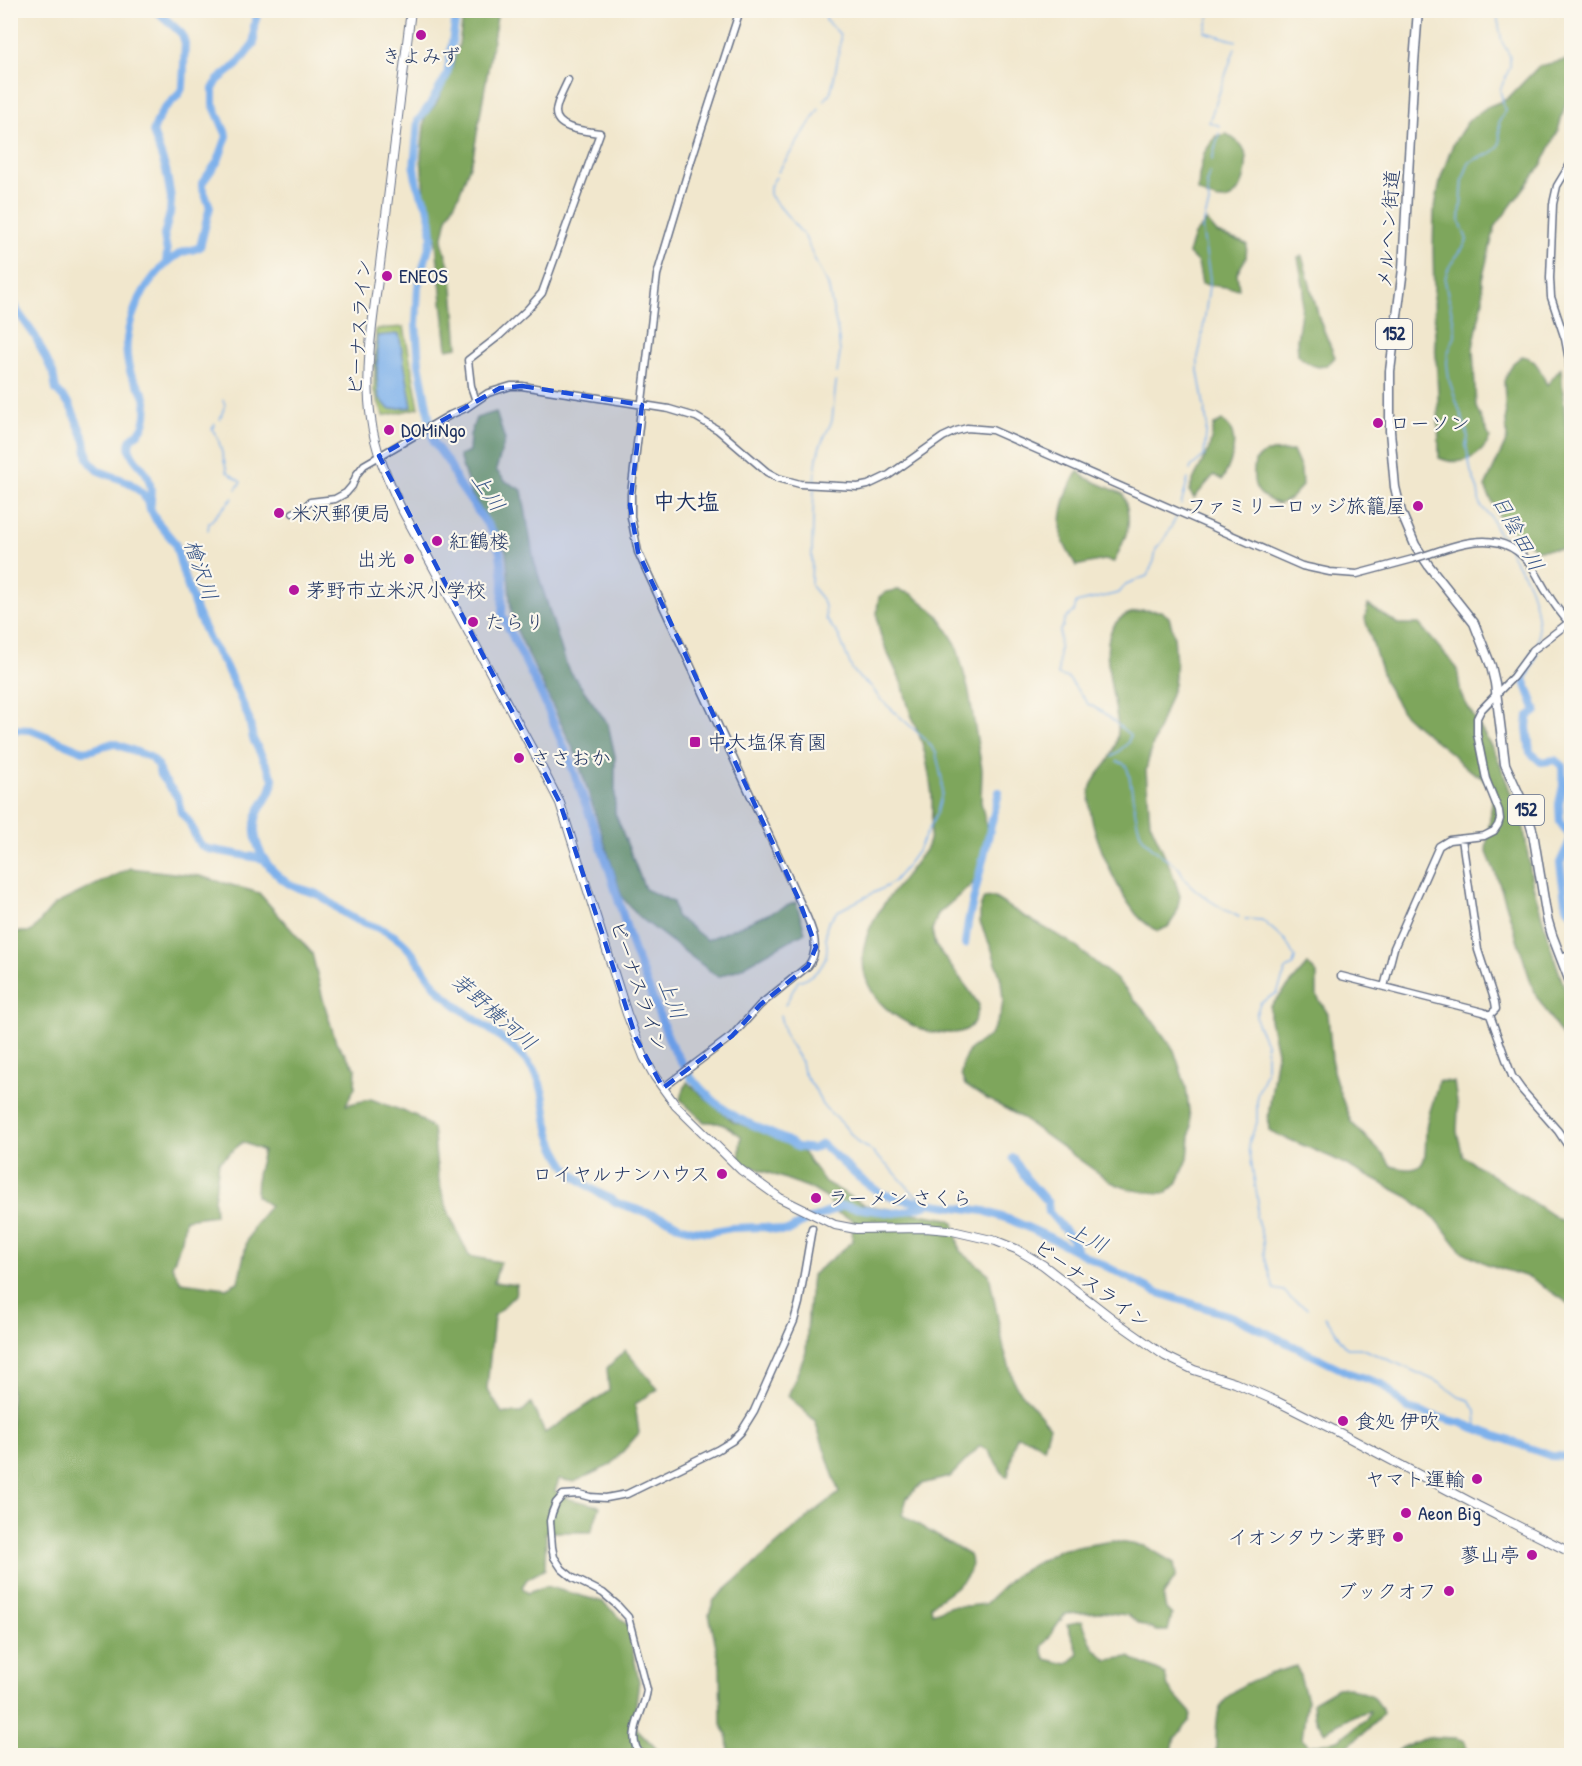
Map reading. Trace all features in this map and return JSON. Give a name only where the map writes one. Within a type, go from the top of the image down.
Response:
[{"type":"highway","name":"メルヘン街道","points":[[1418,10],[1403,268],[1390,371],[1390,430],[1395,488],[1401,512],[1415,545],[1474,623],[1491,666],[1505,764],[1526,810],[1533,833],[1547,918],[1572,987]]},
{"type":"main road","name":"ビーナスライン","points":[[411,10],[371,338],[369,399],[379,456],[400,506],[522,728],[560,803],[636,1038],[644,1057],[666,1086],[676,1106],[753,1180],[802,1210],[835,1225],[856,1229],[948,1230],[996,1241],[1016,1249],[1043,1265],[1118,1323],[1175,1361],[1276,1401],[1572,1553]]},
{"type":"street","points":[[666,1086],[732,1036],[760,1005],[808,966],[813,960],[816,947],[813,931],[638,552],[630,505],[657,275],[740,10]]},
{"type":"street","points":[[476,401],[471,386],[468,360],[527,310],[542,293],[600,133],[564,126],[558,121],[556,109],[568,80]]},
{"type":"street","points":[[1572,161],[1557,186],[1553,204],[1550,278],[1551,297],[1569,360],[1572,432]]},
{"type":"street","points":[[293,513],[310,502],[335,499],[346,493],[364,465],[466,408],[488,393],[510,386],[522,386],[669,409],[696,417],[718,430],[767,472],[778,478],[800,484],[858,487],[868,485],[889,475],[943,436],[976,428],[992,430],[1302,566],[1330,572],[1358,574],[1464,543],[1486,540],[1502,543],[1514,549],[1531,566],[1547,593],[1571,623],[1533,650],[1513,677],[1481,710],[1477,718],[1477,734],[1486,778],[1500,819],[1494,831],[1484,836],[1449,840],[1439,846],[1394,948],[1384,987]]},
{"type":"street","points":[[1462,840],[1478,950],[1495,1002],[1496,1010],[1490,1015]]},
{"type":"street","points":[[1561,957],[1572,953]]},
{"type":"street","points":[[1341,976],[1490,1015],[1512,1076],[1558,1131],[1572,1152]]},
{"type":"street","points":[[642,1755],[635,1744],[634,1734],[646,1700],[647,1690],[628,1617],[609,1597],[573,1578],[562,1569],[554,1557],[552,1547],[550,1521],[552,1513],[556,1503],[563,1495],[579,1494],[606,1498],[627,1494],[717,1450],[741,1432],[754,1411],[794,1321],[812,1228]]},
{"type":"highlighted area","points":[[522,386],[642,405],[630,505],[638,552],[799,900],[816,947],[808,966],[760,1005],[732,1036],[663,1088],[636,1038],[560,803],[379,456],[500,388]]},
{"type":"green space","points":[[464,11],[498,11],[473,157],[459,195],[447,218],[442,241],[452,276],[458,347],[447,349],[435,233],[424,195],[421,157],[425,116],[436,104],[452,68],[459,44]]},
{"type":"green space","points":[[1571,59],[1570,87],[1558,131],[1542,164],[1495,227],[1482,280],[1483,299],[1473,348],[1476,407],[1490,438],[1481,451],[1469,459],[1447,461],[1439,458],[1433,250],[1434,211],[1441,177],[1453,144],[1468,121],[1487,107],[1507,99],[1539,66]]},
{"type":"green space","points":[[1227,134],[1242,146],[1245,152],[1246,168],[1237,192],[1225,200],[1218,200],[1198,191],[1199,175],[1204,153],[1216,136]]},
{"type":"green space","points":[[1207,221],[1217,233],[1247,244],[1246,258],[1237,273],[1239,289],[1202,284],[1198,263],[1188,253],[1194,235]]},
{"type":"green space","points":[[1302,256],[1320,321],[1335,357],[1321,367],[1308,363],[1298,355],[1297,340],[1304,290],[1298,257]]},
{"type":"green space","points":[[404,327],[419,408],[384,416],[374,391],[376,329]]},
{"type":"green space","points":[[1522,356],[1535,363],[1547,385],[1561,368],[1571,493],[1571,548],[1537,550],[1501,521],[1485,487],[1507,439],[1504,381],[1513,363]]},
{"type":"green space","points":[[496,412],[505,440],[496,470],[505,481],[522,490],[534,561],[567,667],[608,724],[615,756],[615,813],[645,889],[673,902],[676,916],[707,940],[796,902],[805,932],[739,969],[718,977],[638,916],[622,897],[577,757],[512,620],[506,551],[471,494],[459,456],[469,451],[470,435],[476,418]]},
{"type":"green space","points":[[1222,420],[1231,430],[1233,438],[1233,450],[1228,469],[1222,480],[1214,475],[1194,498],[1189,491],[1209,449],[1214,425]]},
{"type":"green space","points":[[1293,451],[1301,469],[1302,486],[1290,499],[1279,504],[1271,501],[1256,489],[1255,461],[1266,452]]},
{"type":"green space","points":[[1078,471],[1084,477],[1123,494],[1128,513],[1128,529],[1114,562],[1104,560],[1076,566],[1064,544],[1061,527],[1062,510]]},
{"type":"green space","points":[[898,590],[912,594],[938,615],[956,644],[969,692],[982,769],[981,802],[989,837],[986,860],[980,877],[938,914],[932,930],[935,945],[979,1005],[973,1024],[965,1030],[954,1033],[934,1033],[923,1030],[902,1020],[885,1007],[873,993],[866,977],[863,959],[873,921],[926,849],[931,826],[932,793],[923,748],[903,687],[880,633],[878,622],[879,597],[886,592]]},
{"type":"green space","points":[[1368,605],[1398,624],[1419,624],[1457,668],[1461,695],[1497,756],[1524,829],[1532,882],[1571,1007],[1571,1058],[1569,1047],[1534,992],[1499,882],[1486,850],[1494,786],[1462,765],[1402,712],[1385,683],[1365,619]]},
{"type":"green space","points":[[1142,610],[1161,611],[1169,617],[1174,635],[1176,665],[1174,685],[1146,770],[1150,822],[1180,896],[1176,915],[1168,927],[1158,931],[1136,914],[1119,888],[1096,834],[1090,800],[1091,786],[1111,756],[1118,733],[1108,666],[1107,649],[1110,634],[1116,622],[1128,614]]},
{"type":"green space","points":[[130,868],[200,876],[259,893],[312,953],[336,1042],[356,1069],[355,1087],[346,1105],[371,1099],[416,1116],[433,1129],[441,1190],[469,1256],[500,1262],[494,1282],[517,1285],[515,1295],[494,1316],[487,1389],[502,1413],[521,1413],[531,1403],[545,1433],[609,1391],[607,1368],[625,1350],[658,1389],[635,1404],[639,1433],[611,1465],[574,1482],[559,1479],[555,1491],[569,1499],[600,1506],[591,1532],[546,1532],[545,1569],[527,1579],[522,1587],[528,1593],[546,1586],[603,1602],[627,1624],[639,1681],[633,1725],[657,1749],[658,1755],[11,1756],[11,932],[31,932],[54,905]],"holes":[[[243,1142],[263,1151],[257,1175],[256,1196],[270,1206],[255,1224],[247,1241],[238,1282],[226,1288],[181,1282],[172,1266],[182,1240],[185,1219],[215,1215],[214,1200],[219,1162]]]},
{"type":"green space","points":[[993,897],[1070,942],[1116,979],[1150,1017],[1174,1050],[1186,1087],[1191,1126],[1188,1159],[1177,1184],[1167,1193],[1138,1191],[1111,1182],[1017,1115],[965,1085],[961,1075],[963,1061],[970,1049],[990,1035],[1001,1014],[1003,1000],[1001,980],[980,922],[980,908],[984,898]]},
{"type":"green space","points":[[1308,964],[1317,974],[1317,996],[1328,1014],[1333,1071],[1351,1122],[1391,1166],[1405,1169],[1415,1168],[1421,1165],[1424,1159],[1427,1122],[1438,1081],[1454,1082],[1458,1109],[1457,1132],[1463,1156],[1558,1219],[1571,1224],[1571,1305],[1531,1278],[1487,1264],[1461,1251],[1436,1219],[1408,1197],[1333,1158],[1269,1131],[1268,1118],[1277,1052],[1270,1020],[1270,1007]]},
{"type":"green space","points":[[687,1082],[734,1122],[771,1134],[803,1152],[825,1182],[865,1205],[949,1219],[954,1223],[960,1251],[989,1274],[1004,1349],[1015,1385],[1050,1426],[1044,1448],[1030,1439],[1016,1436],[1008,1476],[1004,1475],[988,1450],[980,1446],[950,1477],[921,1484],[907,1498],[902,1515],[969,1555],[971,1563],[965,1578],[931,1605],[932,1613],[952,1606],[985,1604],[1015,1575],[1059,1550],[1112,1541],[1145,1546],[1174,1563],[1176,1576],[1163,1596],[1166,1609],[1172,1615],[1168,1631],[1157,1631],[1140,1624],[1127,1615],[1101,1612],[1065,1614],[1042,1647],[1045,1659],[1067,1664],[1079,1654],[1067,1624],[1082,1621],[1093,1647],[1107,1660],[1129,1657],[1165,1674],[1168,1687],[1191,1713],[1190,1721],[1175,1738],[1171,1755],[730,1755],[727,1734],[721,1725],[720,1665],[709,1614],[714,1600],[809,1516],[839,1493],[815,1421],[788,1396],[806,1352],[812,1275],[852,1242],[853,1220],[837,1213],[828,1199],[810,1188],[739,1162],[741,1136],[724,1125],[704,1122],[680,1099]]},
{"type":"green space","points":[[1297,1666],[1307,1700],[1302,1739],[1309,1746],[1338,1740],[1366,1719],[1370,1711],[1355,1715],[1324,1732],[1314,1716],[1313,1702],[1337,1688],[1349,1687],[1373,1696],[1383,1713],[1337,1755],[1216,1755],[1217,1718],[1226,1699],[1243,1685]]},
{"type":"green space","points":[[1428,1737],[1456,1738],[1465,1741],[1468,1755],[1392,1755],[1403,1747]]},
{"type":"water","points":[[399,334],[412,407],[389,409],[379,397],[378,336]]},
{"type":"waterway","points":[[156,10],[182,34],[185,43],[183,86],[178,95],[161,113],[153,132],[166,170],[171,198],[170,213],[164,235],[167,252],[166,264]]},
{"type":"waterway","points":[[150,509],[149,482],[146,473],[131,454],[129,446],[131,439],[139,432],[146,418],[145,398],[131,374],[127,358],[130,324],[144,291],[154,277],[179,254],[200,247],[210,207],[202,183],[218,161],[227,136],[213,104],[213,89],[218,80],[237,65],[254,43],[254,25],[259,10]]},
{"type":"waterway","name":"上川","points":[[457,10],[447,75],[418,121],[414,168],[417,185],[429,210],[432,236],[418,286],[416,325],[419,364],[434,443],[450,465],[457,482],[494,534],[500,553],[503,580],[502,615],[542,696],[569,759],[609,869],[633,949],[672,1047],[692,1079],[717,1104],[737,1118],[797,1147],[813,1149],[822,1144],[858,1177],[880,1193],[899,1199],[984,1211],[1011,1220],[1156,1292],[1234,1317],[1349,1373],[1382,1384],[1408,1409],[1461,1423],[1551,1456],[1572,1457]]},
{"type":"waterway","points":[[824,101],[830,94],[840,39],[839,33],[826,21],[830,10]]},
{"type":"waterway","points":[[1211,10],[1205,32],[1236,41]]},
{"type":"waterway","name":"日陰田川","points":[[1496,10],[1502,42],[1510,56],[1510,67],[1500,90],[1505,111],[1499,122],[1500,142],[1498,148],[1490,154],[1469,163],[1463,178],[1460,221],[1467,240],[1448,269],[1445,281],[1455,329],[1455,336],[1448,353],[1449,380],[1466,429],[1468,438],[1466,445],[1480,505],[1491,517],[1498,533],[1504,537],[1506,542]]},
{"type":"waterway","points":[[1220,126],[1209,122],[1235,48]]},
{"type":"waterway","points":[[778,172],[819,109]]},
{"type":"waterway","points":[[1212,160],[1219,133]]},
{"type":"waterway","points":[[1190,470],[1204,456],[1207,423],[1198,371],[1198,357],[1210,279],[1202,228],[1209,204],[1207,183],[1210,173]]},
{"type":"waterway","points":[[776,177],[770,186],[770,195],[805,237],[828,285],[838,333],[840,353],[837,373]]},
{"type":"waterway","name":"芽野横河川","points":[[10,294],[18,312],[35,336],[53,373],[56,390],[70,405],[85,441],[91,463],[99,471],[128,482],[143,494],[156,520],[175,543],[197,613],[239,695],[249,719],[253,739],[273,778],[271,790],[258,814],[255,828],[259,849],[266,862],[278,876],[290,884],[319,895],[349,916],[382,930],[402,942],[441,992],[522,1056],[540,1083],[550,1133],[555,1146],[563,1162],[580,1181],[617,1203],[669,1220],[679,1226],[709,1232],[731,1228],[764,1227],[788,1231],[809,1219],[842,1206],[893,1213],[926,1205]]},
{"type":"waterway","points":[[814,482],[820,446],[832,421],[836,382]]},
{"type":"waterway","points":[[220,419],[225,405],[223,400]]},
{"type":"waterway","points":[[215,424],[212,429],[218,438],[227,472],[241,482],[236,489]]},
{"type":"waterway","points":[[1181,505],[1188,479]]},
{"type":"waterway","points":[[785,1005],[798,981],[815,973],[825,960],[826,929],[838,911],[887,886],[905,868],[918,850],[937,813],[942,793],[942,780],[936,753],[927,741],[879,698],[871,686],[860,679],[852,669],[839,636],[826,619],[825,606],[811,586],[814,487]]},
{"type":"waterway","name":"檜沢川","points":[[208,530],[209,523],[233,498]]},
{"type":"waterway","points":[[1112,757],[1128,743],[1130,735],[1101,711],[1088,704],[1068,678],[1058,675],[1060,630],[1064,620],[1074,612],[1076,603],[1119,593],[1126,584],[1147,576],[1154,561],[1156,549],[1176,518]]},
{"type":"waterway","name":"日陰田川","points":[[1509,550],[1528,582],[1537,616],[1538,642]]},
{"type":"waterway","name":"日陰田川","points":[[1534,654],[1524,679],[1536,711],[1528,717],[1530,752],[1541,762],[1555,760],[1562,766],[1560,822],[1569,835],[1570,841],[1560,863],[1566,906],[1572,913]]},
{"type":"waterway","name":"芽野横河川","points":[[10,729],[31,730],[83,751],[113,743],[150,757],[158,765],[160,775],[178,797],[181,812],[190,823],[202,846],[264,859]]},
{"type":"waterway","points":[[1117,761],[1124,764],[1127,769],[1139,829],[1145,841],[1177,866],[1185,879],[1198,892],[1239,917]]},
{"type":"waterway","points":[[965,944],[968,922],[999,792]]},
{"type":"waterway","points":[[1245,919],[1262,920],[1286,941],[1295,958],[1293,965],[1286,970],[1277,993],[1260,1003],[1256,1015],[1266,1043],[1266,1071],[1257,1095],[1257,1123],[1249,1148],[1258,1202],[1256,1217],[1274,1289],[1284,1291],[1290,1298],[1307,1308]]},
{"type":"waterway","points":[[780,1015],[785,1036],[801,1062],[803,1072],[822,1105],[842,1123],[858,1143],[868,1148],[914,1194],[926,1199],[930,1204]]},
{"type":"waterway","points":[[1013,1158],[1026,1178],[1048,1203],[1049,1212],[1072,1239],[1077,1251]]},
{"type":"waterway","points":[[1325,1317],[1347,1348],[1360,1348],[1396,1363],[1440,1383],[1459,1397],[1469,1400],[1476,1410],[1477,1429]]},
{"type":"place","name":"きよみず","points":[[421,35]]},
{"type":"place","name":"ENEOS","points":[[387,276]]},
{"type":"place","name":"ローソン","points":[[1378,423]]},
{"type":"place","name":"DOMiNgo","points":[[389,430]]},
{"type":"place","name":"ファミリーロッジ旅籠屋","points":[[1418,506]]},
{"type":"place","name":"米沢郵便局","points":[[279,513]]},
{"type":"place","name":"紅鶴楼","points":[[437,541]]},
{"type":"place","name":"出光","points":[[409,559]]},
{"type":"place","name":"茅野市立米沢小学校","points":[[294,590]]},
{"type":"place","name":"たらり","points":[[473,622]]},
{"type":"place","name":"中大塩保育園","points":[[695,742]]},
{"type":"place","name":"ささおか","points":[[519,758]]},
{"type":"place","name":"ロイヤルナンハウス","points":[[722,1174]]},
{"type":"place","name":"ラーメン さくら","points":[[816,1198]]},
{"type":"place","name":"食処 伊吹","points":[[1343,1421]]},
{"type":"place","name":"ヤマト運輸","points":[[1477,1479]]},
{"type":"place","name":"Aeon Big","points":[[1406,1513]]},
{"type":"place","name":"イオンタウン茅野","points":[[1398,1537]]},
{"type":"place","name":"蓼山亭","points":[[1532,1555]]},
{"type":"place","name":"ブックオフ","points":[[1449,1591]]},
{"type":"district","name":"中大塩","points":[[686,501]]}]
